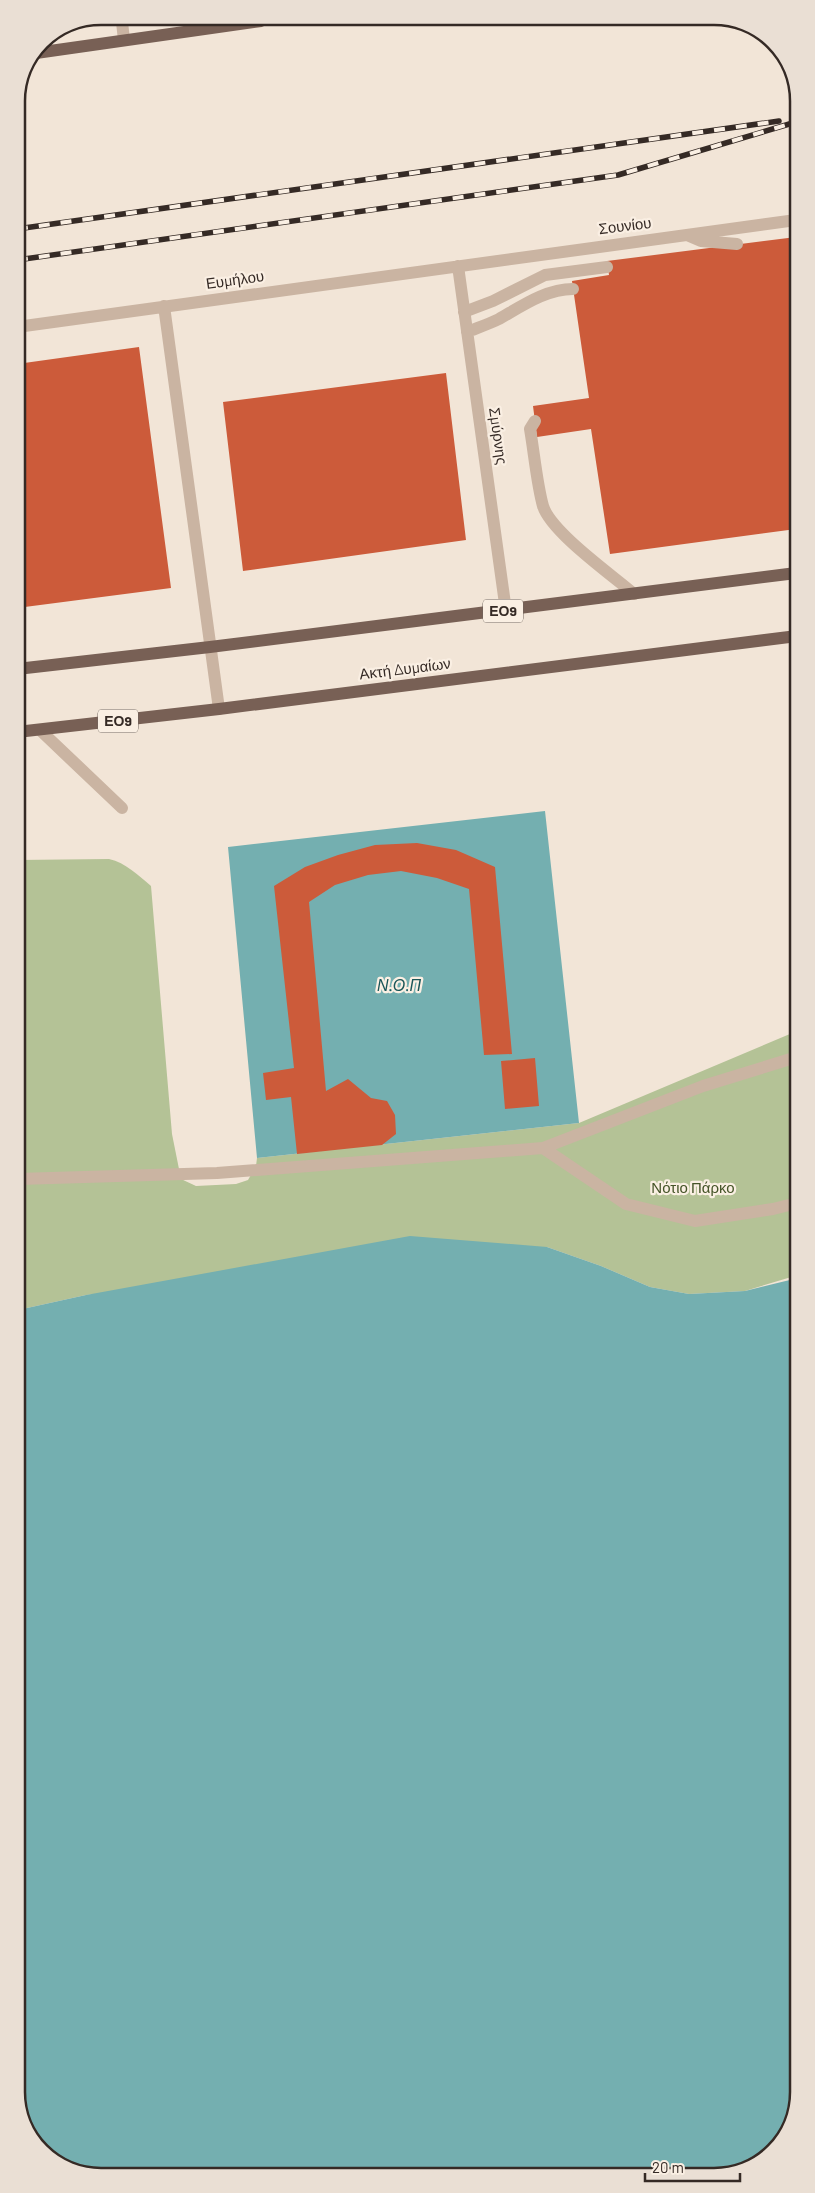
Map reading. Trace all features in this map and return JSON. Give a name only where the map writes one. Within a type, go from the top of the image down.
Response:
[{"type":"main road","points":[[44,52],[232,25]]},
{"type":"main road","name":"ΕΟ9","points":[[25,668],[210,647],[790,574]]},
{"type":"main road","name":"Ακτή Δυμαίων","points":[[25,731],[219,709],[790,637]]},
{"type":"street","points":[[122,25],[124,40]]},
{"type":"street","name":"Σουνίου","points":[[458,266],[790,221]]},
{"type":"street","points":[[685,234],[701,241],[737,244]]},
{"type":"street","name":"Ευμήλου","points":[[25,326],[458,266]]},
{"type":"street","name":"Σμύρνης","points":[[458,266],[506,610]]},
{"type":"street","points":[[464,312],[493,301],[545,275],[607,267]]},
{"type":"street","points":[[467,332],[497,320],[548,293],[560,289],[574,289]]},
{"type":"street","points":[[164,306],[219,709]]},
{"type":"street","points":[[535,422],[530,429],[543,506],[550,519],[561,532],[634,594]]},
{"type":"street","points":[[40,730],[122,808]]},
{"type":"street","points":[[25,1179],[217,1173],[543,1148],[703,1086],[790,1059]]},
{"type":"street","points":[[543,1148],[626,1204],[695,1221],[790,1205]]},
{"type":"green space","name":"Νότιο Πάρκο","points":[[109,859],[126,866],[151,886],[172,1134],[181,1179],[196,1186],[236,1184],[248,1180],[256,1166],[257,1158],[579,1123],[790,1034],[790,1277],[745,1291],[689,1294],[650,1287],[601,1266],[547,1247],[86,1295],[25,1308],[25,860]]},
{"type":"water","name":"Ν.Ο.Π","points":[[545,811],[579,1123],[257,1158],[228,847]]},
{"type":"water","points":[[410,1236],[547,1247],[601,1266],[650,1287],[689,1294],[745,1291],[790,1280],[790,2092],[786,2116],[780,2130],[764,2149],[743,2162],[714,2168],[96,2168],[72,2162],[59,2155],[44,2142],[31,2121],[25,2092],[25,1308],[86,1295]]},
{"type":"building","points":[[790,238],[790,530],[610,554],[591,429],[537,437],[533,406],[589,398],[572,281],[609,275],[607,261]]},
{"type":"building","points":[[139,347],[171,588],[25,607],[25,363]]},
{"type":"building","points":[[446,373],[466,540],[243,571],[223,402]]},
{"type":"building","points":[[417,843],[456,850],[495,867],[512,1054],[484,1055],[469,889],[437,878],[401,871],[368,875],[335,885],[309,902],[326,1091],[348,1079],[371,1098],[387,1101],[395,1115],[396,1134],[382,1145],[297,1154],[291,1097],[266,1100],[263,1073],[294,1068],[274,886],[305,867],[338,855],[375,845]]},
{"type":"building","points":[[535,1058],[539,1106],[505,1109],[501,1061]]},
{"type":"railway","points":[[25,228],[779,121]]},
{"type":"railway","points":[[25,259],[618,175],[790,124]]}]
